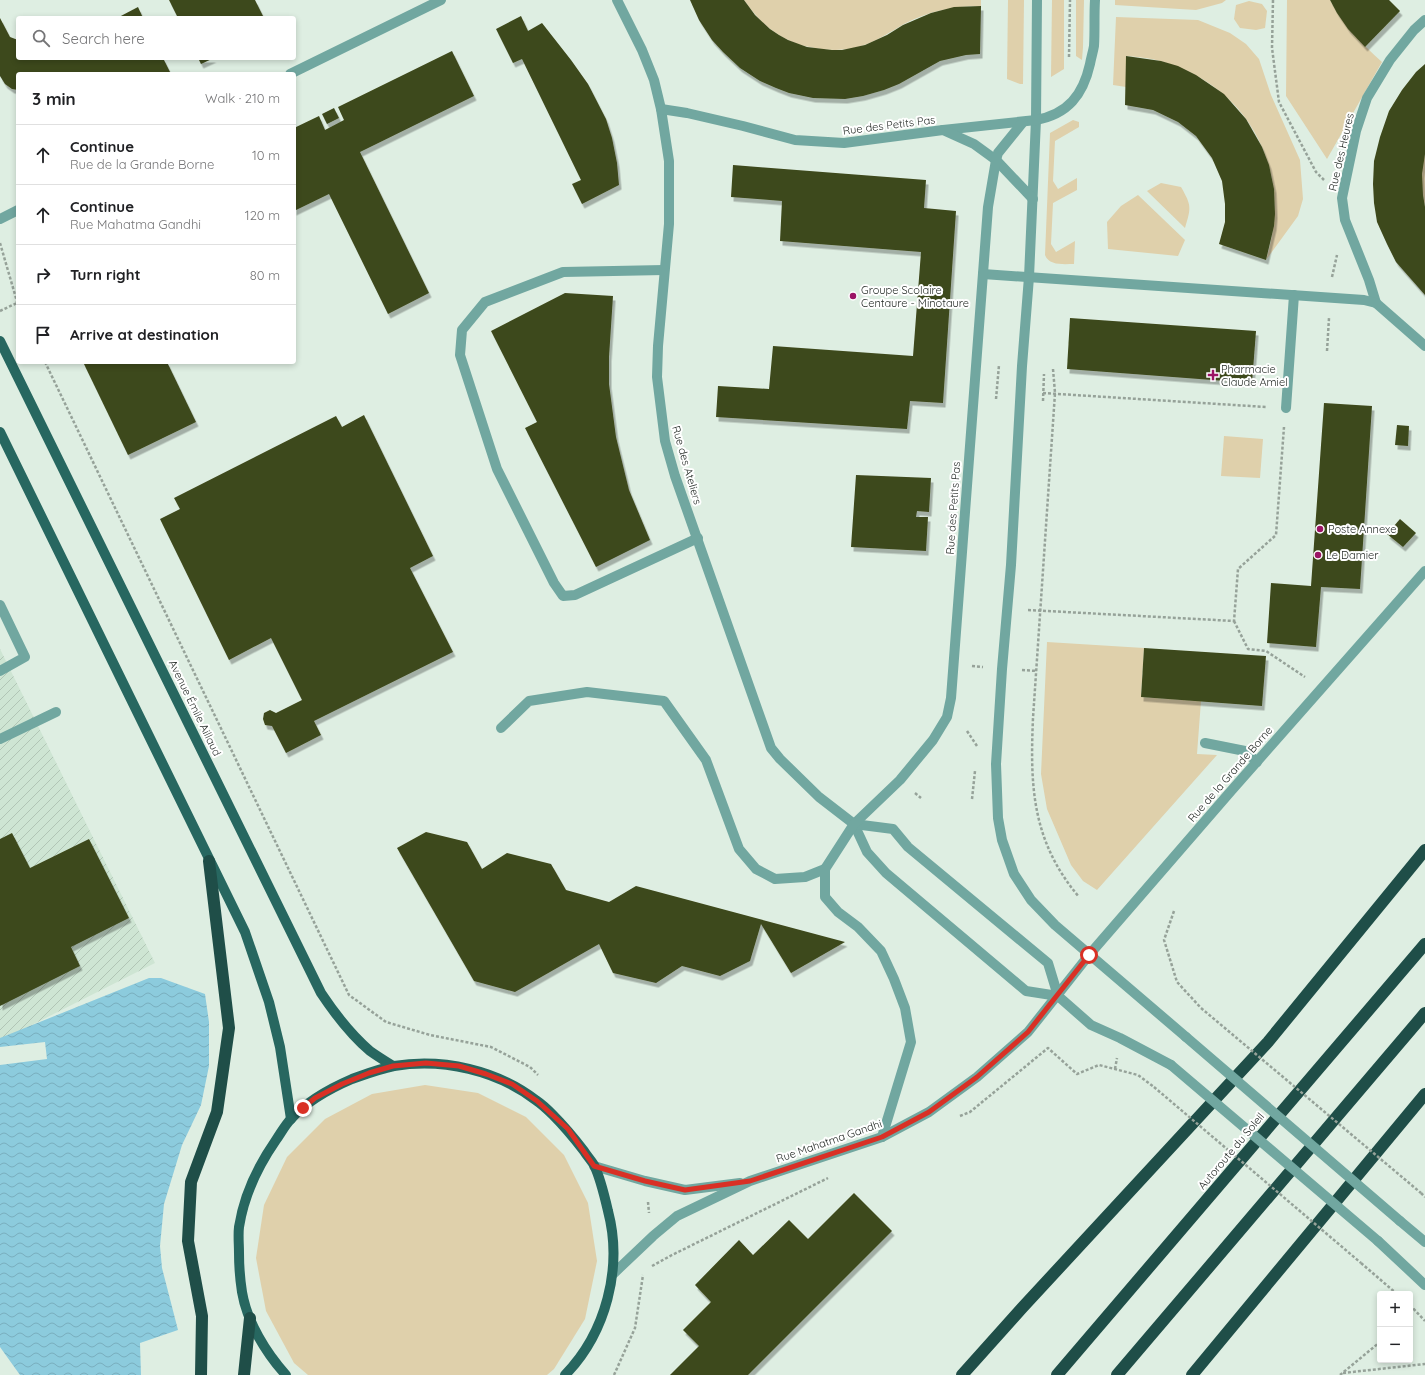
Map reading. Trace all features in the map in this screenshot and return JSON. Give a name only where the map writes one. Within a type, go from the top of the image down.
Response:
[{"type":"highway","points":[[962,1375],[1268,1042],[1425,850]]},
{"type":"highway","points":[[201,1375],[202,1316],[188,1241],[191,1182],[217,1112],[228,1028],[209,861]]},
{"type":"highway","name":"Autoroute du Soleil","points":[[1057,1375],[1425,944]]},
{"type":"highway","points":[[1117,1375],[1425,1013]]},
{"type":"highway","points":[[1192,1375],[1425,1094]]},
{"type":"highway","points":[[244,1375],[250,1318]]},
{"type":"main road","name":"Avenue Émile Aillaud","points":[[0,341],[321,993],[353,1035],[370,1051],[393,1066]]},
{"type":"main road","points":[[0,432],[245,932],[268,1002],[280,1048],[291,1119]]},
{"type":"main road","points":[[286,1375],[262,1344],[250,1318],[242,1292],[239,1261],[239,1228],[249,1187],[264,1157],[291,1119],[315,1098],[342,1084],[369,1073],[393,1066],[426,1063],[459,1066],[512,1084],[537,1101],[568,1129],[594,1166],[609,1213],[613,1240],[613,1274],[602,1316],[592,1340],[577,1363],[565,1375]]},
{"type":"main road","points":[[577,1363],[577,1375]]},
{"type":"street","points":[[294,72],[441,0]]},
{"type":"street","name":"Rue des Ateliers","points":[[617,0],[642,50],[654,80],[661,109],[669,161],[669,224],[664,270],[657,377],[665,441],[675,476],[771,748],[780,759],[819,797],[854,824]]},
{"type":"street","points":[[1037,0],[1036,120],[1029,277],[1022,366],[1011,565],[996,764],[998,818],[1002,840],[1014,874],[1031,900],[1054,925],[1425,1242]]},
{"type":"street","points":[[943,130],[1050,118],[1066,108],[1078,95],[1084,84],[1094,48],[1095,0]]},
{"type":"street","name":"Rue des Heures","points":[[1376,303],[1369,280],[1345,220],[1342,198],[1356,131],[1367,98],[1390,60],[1414,30],[1425,20]]},
{"type":"street","name":"Rue des Petits Pas","points":[[661,109],[743,126],[795,140],[844,143],[943,130],[974,144],[996,160]]},
{"type":"street","name":"Rue des Petits Pas","points":[[825,869],[854,824],[900,780],[932,740],[946,717],[951,698],[988,207],[998,153],[1023,122]]},
{"type":"street","points":[[996,160],[1033,198]]},
{"type":"street","points":[[0,219],[16,211]]},
{"type":"street","points":[[664,270],[563,272],[485,302],[462,330],[460,355],[497,469],[554,583],[563,596],[575,595],[698,538]]},
{"type":"street","points":[[983,274],[1364,300],[1376,303],[1425,346]]},
{"type":"street","points":[[1286,408],[1294,295]]},
{"type":"street","name":"Rue de la Grande Borne","points":[[1058,996],[1089,955],[1425,571]]},
{"type":"street","points":[[0,605],[25,657],[0,671]]},
{"type":"street","points":[[501,728],[530,701],[587,692],[664,701],[706,760],[739,849],[756,869],[775,879],[805,877],[825,869],[825,897],[838,912],[858,927],[881,951],[905,1008],[911,1042],[882,1137]]},
{"type":"street","points":[[0,739],[56,712]]},
{"type":"street","points":[[1204,743],[1245,751],[1257,762]]},
{"type":"street","points":[[854,824],[867,852],[886,873],[1008,977],[1026,991],[1058,996],[1091,1024],[1171,1064],[1378,1241],[1425,1285]]},
{"type":"street","points":[[854,824],[893,828],[908,847],[1048,963],[1058,996]]},
{"type":"street","name":"Rue Mahatma Gandhi","points":[[613,1274],[653,1236],[678,1216],[750,1181],[882,1137],[929,1112],[977,1077],[1028,1032],[1058,996]]},
{"type":"street","name":"Rue Mahatma Gandhi","points":[[594,1166],[645,1181],[685,1190],[750,1181]]},
{"type":"path","points":[[1273,0],[1272,48],[1279,102],[1316,172],[1342,198]]},
{"type":"path","points":[[0,243],[16,300]]},
{"type":"path","points":[[0,311],[16,304]]},
{"type":"path","points":[[1327,351],[1329,313]]},
{"type":"path","points":[[46,364],[349,995],[386,1022],[430,1035],[491,1047],[530,1067],[540,1077]]},
{"type":"path","points":[[996,399],[999,365]]},
{"type":"path","points":[[1043,401],[1044,368]]},
{"type":"path","points":[[1053,368],[1055,393],[1032,732],[1033,792],[1039,823],[1048,847],[1066,882],[1079,896]]},
{"type":"path","points":[[1043,393],[1286,408],[1276,535],[1238,569],[1234,621],[1248,649],[1266,651],[1306,677]]},
{"type":"path","points":[[1028,610],[1234,621]]},
{"type":"path","points":[[967,731],[977,745],[976,753]]},
{"type":"path","points":[[972,799],[975,768]]},
{"type":"path","points":[[1174,911],[1164,940],[1177,982],[1201,1008],[1425,1197]]},
{"type":"path","points":[[1154,1087],[1394,1291]]},
{"type":"path","points":[[645,1181],[653,1236]]},
{"type":"path","points":[[614,1375],[635,1328],[643,1271]]},
{"type":"path","points":[[1414,1309],[1425,1321]]},
{"type":"path","points":[[1341,1374],[1377,1344]]},
{"type":"path","points":[[1341,1374],[1425,1364]]},
{"type":"shaded area","points":[[744,0],[981,0],[981,6],[942,10],[913,19],[867,44],[850,49],[833,50],[797,44],[777,34],[760,19]]},
{"type":"shaded area","points":[[1008,0],[1024,0],[1023,84],[1007,79]]},
{"type":"shaded area","points":[[1052,0],[1064,0],[1064,69],[1051,77]]},
{"type":"shaded area","points":[[1076,0],[1084,0],[1082,60],[1076,56]]},
{"type":"shaded area","points":[[1115,0],[1226,0],[1222,3],[1196,10],[1115,5]]},
{"type":"shaded area","points":[[1287,0],[1330,0],[1341,18],[1353,33],[1382,62],[1327,159],[1286,96]]},
{"type":"shaded area","points":[[1249,1],[1262,4],[1267,11],[1265,28],[1256,30],[1240,28],[1234,19],[1236,5]]},
{"type":"shaded area","points":[[1116,17],[1198,20],[1230,33],[1246,44],[1259,59],[1271,95],[1300,160],[1303,199],[1298,216],[1266,260],[1273,227],[1274,195],[1268,165],[1257,137],[1240,112],[1218,90],[1192,73],[1160,61],[1127,56],[1126,87],[1113,85]]},
{"type":"shaded area","points":[[1073,120],[1079,122],[1079,127],[1055,141],[1053,181],[1058,189],[1077,178],[1077,190],[1053,203],[1051,244],[1056,252],[1075,241],[1074,264],[1061,264],[1053,263],[1047,259],[1045,255],[1050,133]]},
{"type":"shaded area","points":[[1425,154],[1425,207],[1422,187],[1422,167]]},
{"type":"shaded area","points":[[1161,183],[1181,187],[1185,193],[1189,203],[1189,211],[1185,228],[1147,191]]},
{"type":"shaded area","points":[[1138,195],[1185,240],[1178,256],[1108,249],[1107,222],[1121,206]]},
{"type":"shaded area","points":[[1224,436],[1263,439],[1260,478],[1221,476]]},
{"type":"shaded area","points":[[1047,642],[1144,648],[1141,697],[1201,701],[1197,754],[1217,755],[1097,890],[1083,881],[1071,865],[1047,809],[1041,774]]},
{"type":"shaded area","points":[[0,649],[155,963],[0,1041]]},
{"type":"shaded area","points":[[425,1085],[478,1093],[526,1117],[564,1155],[588,1203],[597,1261],[585,1319],[554,1369],[547,1375],[308,1375],[294,1363],[266,1311],[256,1258],[264,1205],[287,1157],[325,1119],[372,1094]]},
{"type":"water","points":[[149,978],[161,978],[205,994],[209,1022],[209,1066],[201,1105],[182,1145],[164,1204],[160,1246],[162,1268],[178,1330],[140,1343],[141,1375],[20,1375],[0,1347],[0,1065],[47,1059],[45,1042],[0,1047],[0,1038]]},
{"type":"building","points":[[169,0],[255,0],[263,16],[177,16]]},
{"type":"building","points":[[690,0],[744,0],[755,15],[779,35],[807,47],[832,50],[842,50],[865,45],[887,35],[903,25],[931,13],[954,7],[981,6],[980,54],[966,55],[940,61],[899,84],[863,96],[845,99],[813,98],[789,93],[776,88],[760,81],[740,68],[712,40],[699,20]]},
{"type":"building","points":[[1330,0],[1389,0],[1400,11],[1365,47],[1348,29]]},
{"type":"building","points":[[138,7],[142,16],[121,16]]},
{"type":"building","points":[[521,16],[528,31],[542,23],[588,84],[606,119],[612,138],[617,163],[619,185],[582,204],[572,184],[581,180],[522,59],[513,63],[496,29]]},
{"type":"building","points":[[0,18],[10,37],[16,39],[16,60],[164,60],[170,72],[16,72],[16,90],[12,89],[5,84],[0,76]]},
{"type":"building","points":[[452,51],[474,96],[360,152],[429,293],[388,314],[329,194],[296,210],[296,127],[319,116],[325,130],[344,120],[338,107]]},
{"type":"building","points":[[1126,56],[1161,61],[1178,66],[1196,75],[1224,94],[1246,119],[1262,147],[1269,165],[1274,189],[1274,226],[1266,260],[1219,244],[1225,222],[1225,204],[1222,181],[1212,158],[1196,136],[1178,122],[1153,110],[1125,105]]},
{"type":"building","points":[[199,60],[210,60],[201,64]]},
{"type":"building","points":[[1425,64],[1425,154],[1422,174],[1425,207],[1425,295],[1396,262],[1387,244],[1377,222],[1373,184],[1374,161],[1389,111],[1402,90],[1416,72]]},
{"type":"building","points":[[334,108],[339,118],[327,124],[322,114]]},
{"type":"building","points":[[733,165],[926,180],[924,208],[956,211],[943,403],[910,401],[907,429],[716,417],[718,386],[769,389],[773,346],[913,356],[921,252],[780,241],[782,201],[731,197]]},
{"type":"building","points":[[565,293],[613,296],[609,357],[609,384],[616,437],[629,490],[650,540],[596,567],[525,428],[537,422],[491,331]]},
{"type":"building","points":[[1070,318],[1256,331],[1252,383],[1067,369]]},
{"type":"building","points":[[84,364],[168,364],[196,422],[128,455]]},
{"type":"building","points":[[1324,403],[1372,406],[1360,589],[1321,587],[1316,647],[1267,643],[1271,583],[1311,586]]},
{"type":"building","points":[[364,415],[433,556],[410,568],[453,652],[314,721],[321,735],[286,753],[272,726],[265,725],[263,719],[264,713],[270,710],[276,713],[302,700],[271,638],[229,660],[160,519],[180,509],[174,498],[336,416],[342,427]]},
{"type":"building","points":[[1397,425],[1409,426],[1408,446],[1395,445]]},
{"type":"building","points":[[856,475],[931,478],[929,512],[917,511],[916,517],[928,517],[926,551],[851,547]]},
{"type":"building","points":[[1400,519],[1416,533],[1403,547],[1387,534]]},
{"type":"building","points":[[1144,648],[1266,656],[1262,706],[1141,697]]},
{"type":"building","points":[[426,832],[467,842],[482,869],[507,853],[551,864],[566,890],[609,902],[636,886],[845,942],[791,973],[761,924],[750,961],[720,976],[682,966],[656,983],[613,973],[599,944],[515,992],[474,981],[397,848]]},
{"type":"building","points":[[12,833],[30,868],[89,839],[129,918],[71,947],[80,966],[0,1006],[0,839]]},
{"type":"building","points":[[854,1193],[892,1231],[748,1375],[670,1375],[699,1346],[683,1330],[711,1302],[695,1285],[739,1240],[753,1255],[789,1220],[808,1239]]},
{"type":"place","name":"Groupe Scolaire Centaure - Minotaure","points":[[853,296]]},
{"type":"place","name":"Pharmacie Claude Amiel","points":[[1213,375]]},
{"type":"place","name":"Poste Annexe","points":[[1320,529]]},
{"type":"place","name":"Le Damier","points":[[1318,555]]},
{"type":"route","points":[[303,1108],[315,1098],[342,1084],[369,1073],[393,1066],[426,1063],[459,1066],[512,1084],[537,1101],[568,1129],[594,1166],[645,1181],[685,1190],[750,1181],[882,1137],[929,1112],[977,1077],[1028,1032],[1089,955]]}]
